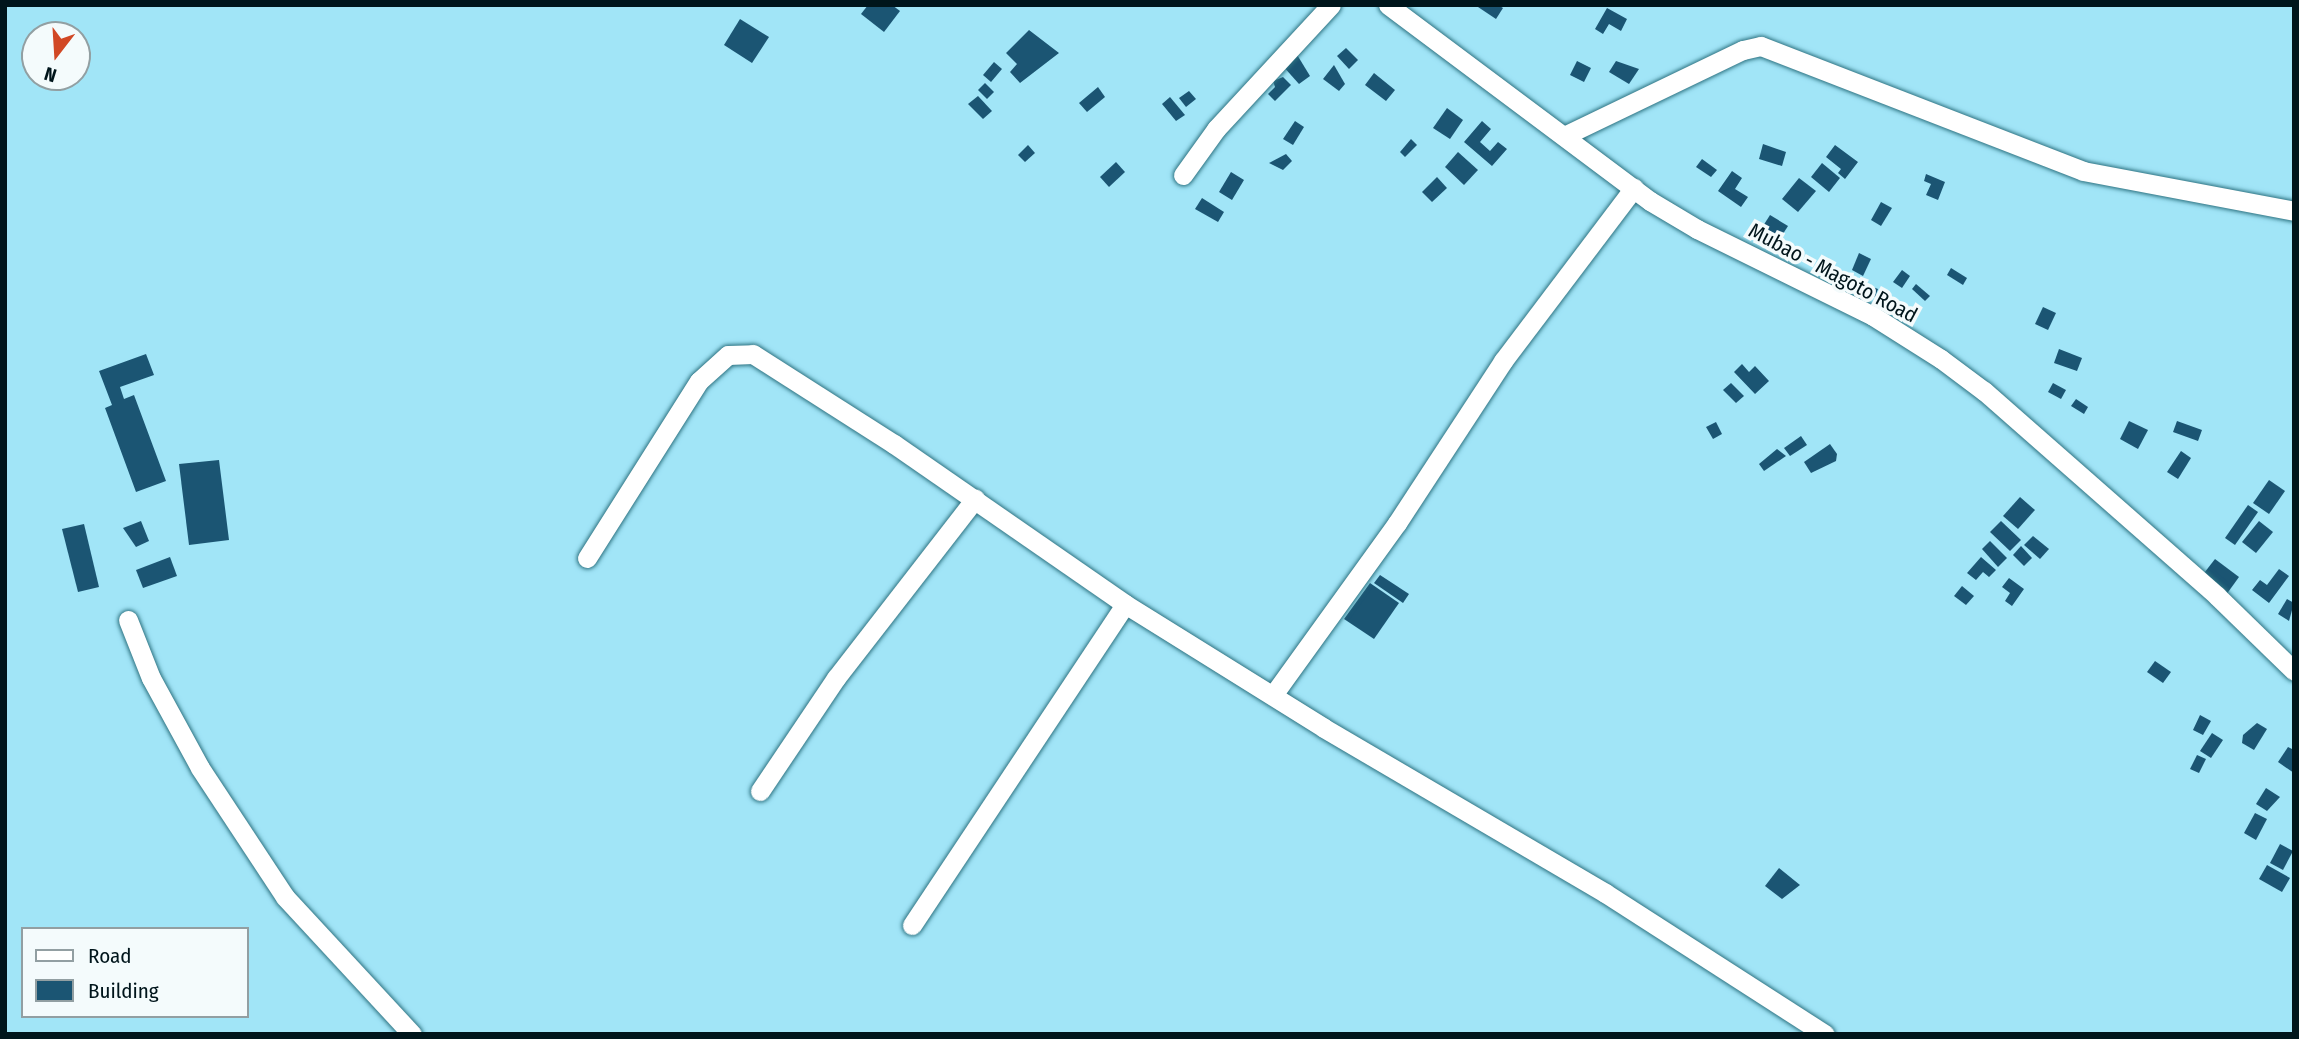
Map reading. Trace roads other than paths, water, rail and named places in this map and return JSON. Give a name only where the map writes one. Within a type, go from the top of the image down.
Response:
[{"type":"street","points":[[1183,175],[1216,129],[1331,5]]},
{"type":"street","name":"Mubao - Magoto Road","points":[[1388,5],[1634,188],[1697,229],[1873,316],[1941,359],[1984,391],[2217,597],[2294,671]]},
{"type":"street","points":[[1566,135],[1743,50],[1761,46],[2083,171],[2294,211]]},
{"type":"street","points":[[1273,695],[1397,523],[1503,361],[1634,188]]},
{"type":"street","points":[[587,558],[699,381],[728,355],[753,354],[777,367],[975,499],[1125,604],[1605,893],[1825,1034]]},
{"type":"street","points":[[760,791],[836,678],[975,499]]},
{"type":"street","points":[[912,925],[1125,604]]},
{"type":"street","points":[[128,620],[151,678],[200,768],[285,897],[412,1034]]}]
